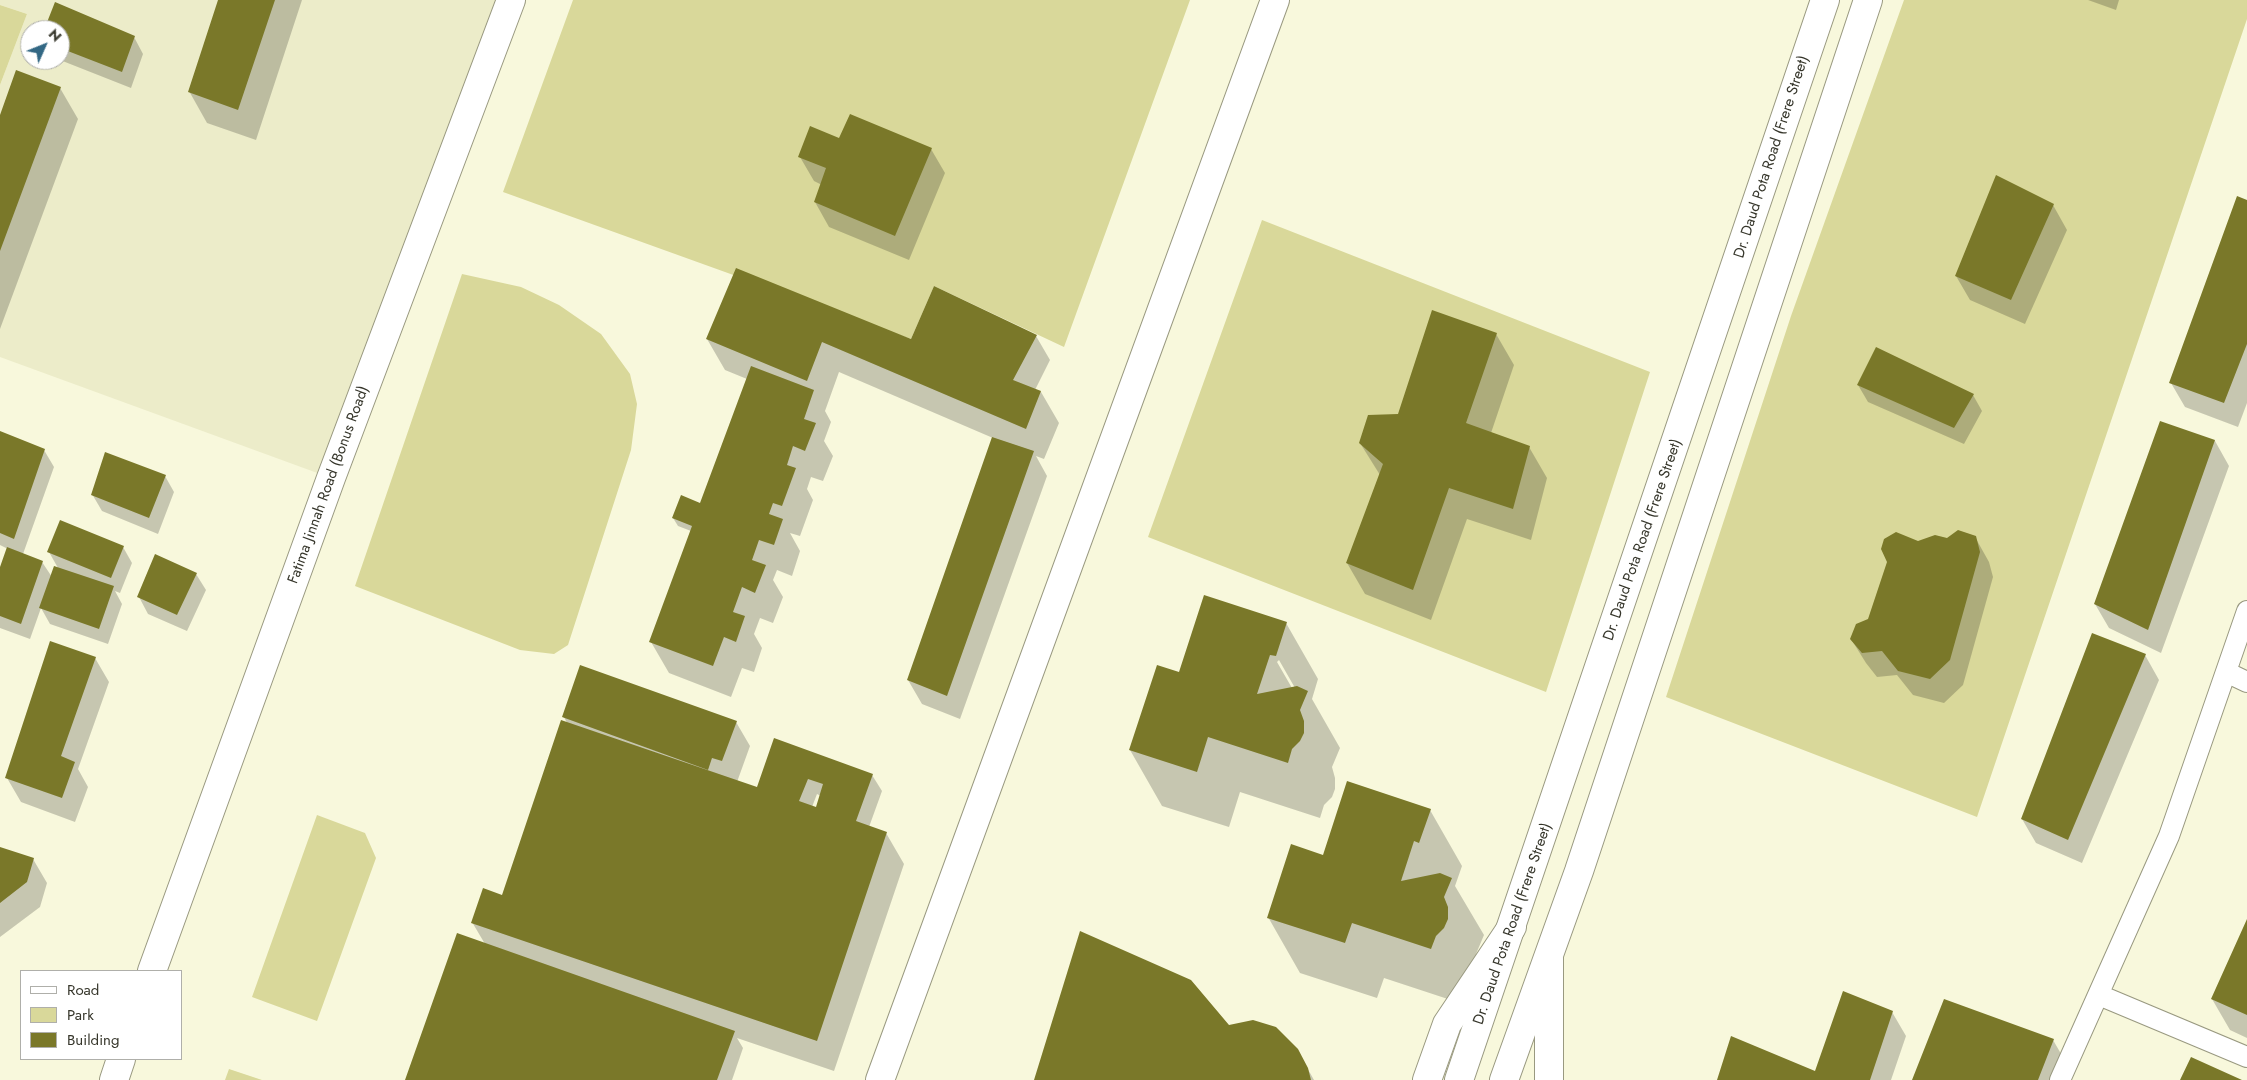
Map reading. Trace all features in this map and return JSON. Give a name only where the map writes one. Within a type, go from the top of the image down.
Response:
[{"type":"main road","name":"Fatima Jinnah Road (Bonus Road)","points":[[152,970],[330,478],[511,0]]},
{"type":"main road","points":[[880,1080],[1275,0]]},
{"type":"main road","name":"Dr. Daud Pota Road (Frere Street)","points":[[1459,1080],[1824,0]]},
{"type":"main road","points":[[1504,1080],[1548,958],[1868,0]]},
{"type":"main road","points":[[1427,1080],[1447,1024],[1512,927]]},
{"type":"main road","points":[[1548,958],[1549,1080]]},
{"type":"main road","points":[[114,1080],[121,1060]]},
{"type":"lane","points":[[2060,1080],[2169,836],[2247,611]]},
{"type":"lane","points":[[2226,672],[2247,682]]},
{"type":"lane","points":[[2099,995],[2247,1057]]},
{"type":"shaded area","points":[[0,0],[511,0],[331,478],[0,357],[0,85],[20,32],[20,70],[70,70],[70,20],[25,20],[27,14],[0,5]]},
{"type":"green space","points":[[573,0],[1190,0],[1064,347],[934,286],[911,339],[503,192]]},
{"type":"green space","points":[[1904,0],[2247,0],[2247,19],[1977,817],[1666,697],[1791,316]]},
{"type":"green space","points":[[0,5],[27,14],[25,20],[20,20],[20,32],[0,85]]},
{"type":"green space","points":[[1262,220],[1650,372],[1546,692],[1148,537]]},
{"type":"green space","points":[[462,274],[521,287],[559,305],[601,334],[630,374],[637,404],[631,450],[568,645],[554,654],[520,650],[355,586]]},
{"type":"green space","points":[[317,815],[365,833],[376,858],[317,1021],[252,997]]},
{"type":"green space","points":[[229,1069],[262,1080],[225,1080]]},
{"type":"building","points":[[218,0],[275,0],[238,110],[188,92]]},
{"type":"building","points":[[55,2],[135,36],[122,72],[70,52],[70,20],[48,20]]},
{"type":"building","points":[[16,70],[61,87],[0,251],[0,115]]},
{"type":"building","points":[[850,114],[932,148],[895,236],[814,202],[826,168],[798,157],[810,126],[839,138]]},
{"type":"building","points":[[1996,175],[2054,204],[2011,300],[1955,276]]},
{"type":"building","points":[[2237,196],[2247,200],[2247,344],[2224,403],[2169,383]]},
{"type":"building","points":[[736,268],[911,339],[934,286],[1037,335],[1013,380],[1041,391],[1026,429],[822,342],[807,381],[706,339]]},
{"type":"building","points":[[1432,310],[1497,333],[1466,423],[1530,446],[1513,509],[1449,488],[1413,590],[1346,563],[1383,464],[1359,443],[1368,415],[1398,414]]},
{"type":"building","points":[[1876,347],[1974,394],[1954,428],[1857,385]]},
{"type":"building","points":[[751,366],[814,390],[804,419],[816,423],[805,451],[793,446],[787,465],[796,468],[782,506],[773,503],[769,514],[783,519],[774,545],[759,540],[752,560],[766,565],[755,593],[742,587],[733,612],[745,616],[736,642],[724,637],[713,666],[649,642],[692,526],[672,518],[681,495],[700,503]]},
{"type":"building","points":[[2160,421],[2215,440],[2148,630],[2094,604]]},
{"type":"building","points":[[0,431],[45,449],[14,539],[0,533]]},
{"type":"building","points":[[992,437],[1034,451],[947,696],[907,680]]},
{"type":"building","points":[[105,452],[166,475],[149,518],[91,495]]},
{"type":"building","points":[[60,520],[124,546],[111,578],[47,552]]},
{"type":"building","points":[[1958,530],[1976,536],[1980,552],[1950,660],[1930,679],[1898,671],[1882,651],[1862,653],[1850,639],[1856,624],[1868,619],[1887,562],[1881,549],[1884,539],[1896,532],[1918,541],[1935,535],[1947,538]]},
{"type":"building","points":[[7,547],[43,561],[21,624],[0,616],[0,567]]},
{"type":"building","points":[[155,554],[197,573],[177,615],[137,597]]},
{"type":"building","points":[[54,566],[114,586],[99,629],[39,608]]},
{"type":"building","points":[[1204,595],[1287,622],[1276,656],[1270,655],[1257,694],[1297,686],[1308,691],[1300,710],[1304,721],[1304,733],[1300,741],[1292,749],[1288,763],[1208,737],[1197,772],[1129,750],[1157,665],[1179,672]]},
{"type":"building","points":[[2092,633],[2146,654],[2068,840],[2021,819]]},
{"type":"building","points":[[50,641],[96,657],[61,756],[75,762],[62,798],[5,778]]},
{"type":"building","points":[[580,665],[737,721],[722,761],[712,758],[708,770],[562,717]]},
{"type":"building","points":[[561,720],[757,787],[774,738],[873,774],[856,821],[887,832],[817,1041],[471,923],[483,888],[502,895]],"holes":[[[808,779],[823,784],[816,807],[799,801]]]},
{"type":"building","points":[[1347,781],[1431,809],[1419,843],[1414,841],[1401,881],[1440,873],[1452,878],[1444,897],[1448,907],[1448,919],[1444,928],[1436,936],[1431,949],[1352,923],[1345,943],[1267,918],[1291,844],[1323,855]]},
{"type":"building","points":[[0,847],[34,858],[27,882],[0,903]]},
{"type":"building","points":[[2247,919],[2247,1015],[2211,999]]},
{"type":"building","points":[[1080,931],[1191,980],[1229,1025],[1253,1020],[1276,1027],[1298,1049],[1308,1068],[1311,1080],[1034,1080]]},
{"type":"building","points":[[457,933],[735,1031],[717,1080],[405,1080]]},
{"type":"building","points":[[1843,991],[1893,1011],[1870,1080],[1717,1080],[1731,1036],[1815,1071]]},
{"type":"building","points":[[1944,999],[2054,1039],[2038,1080],[1912,1080]]},
{"type":"building","points":[[2191,1057],[2242,1080],[2180,1080]]}]
